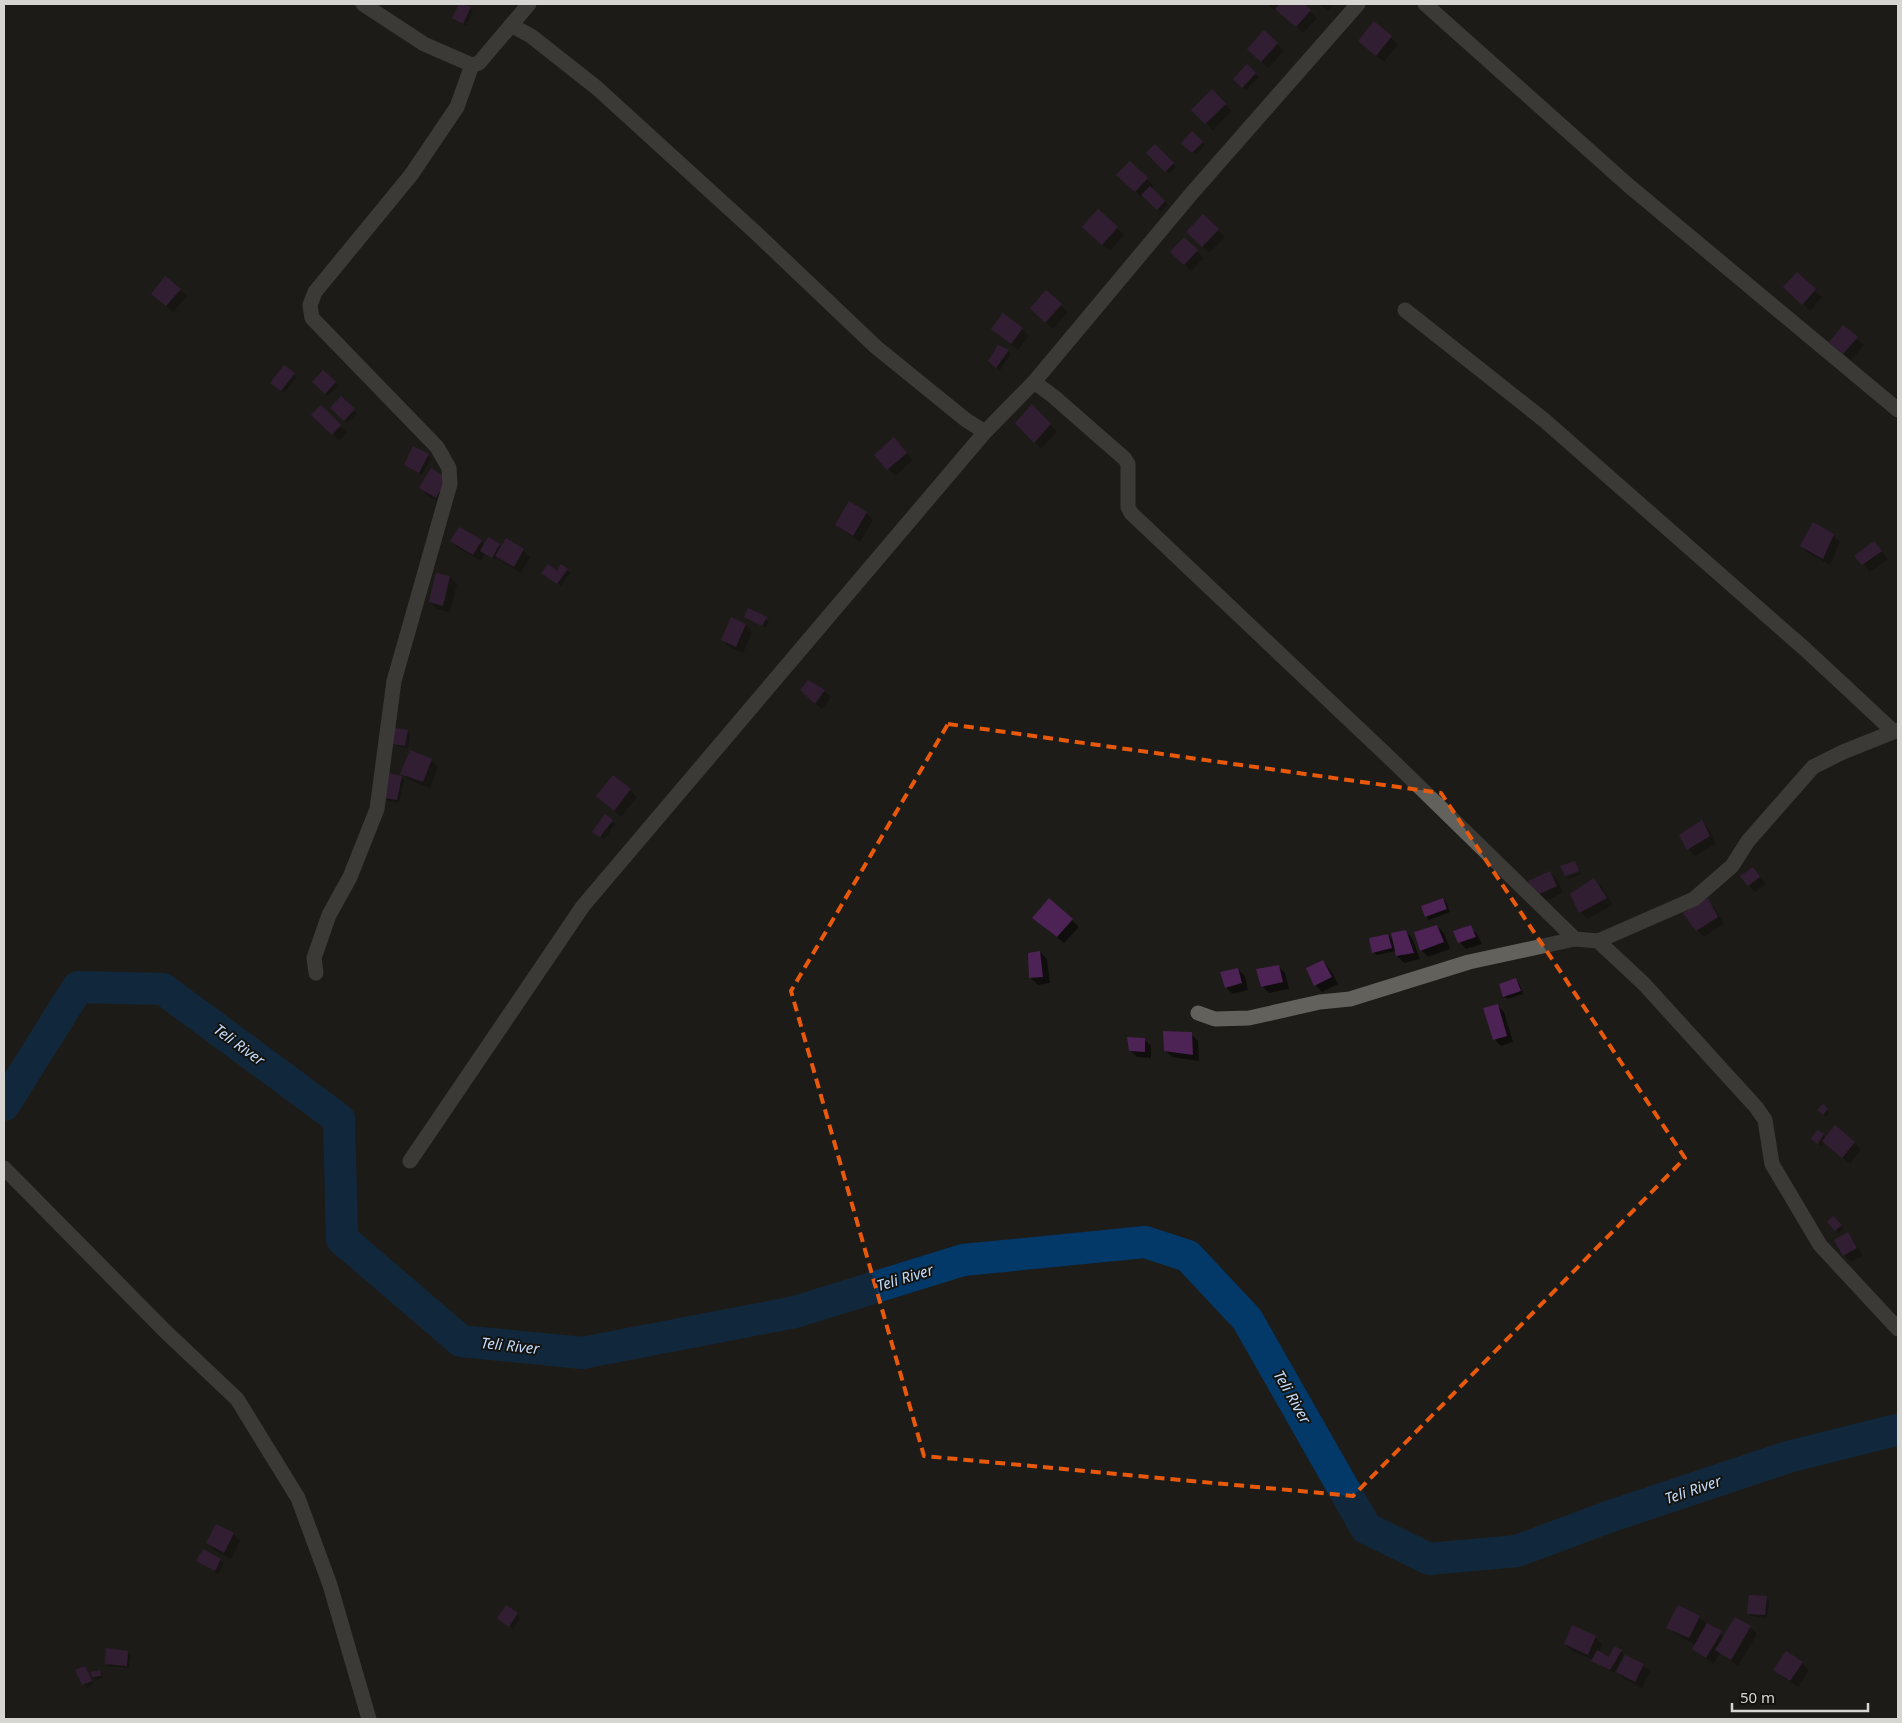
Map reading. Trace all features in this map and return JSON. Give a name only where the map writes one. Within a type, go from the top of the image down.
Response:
[{"type":"street","points":[[363,4],[424,44],[472,65],[479,63],[530,4]]},
{"type":"street","points":[[410,1161],[583,906],[985,432],[1034,382],[1192,193],[1358,4]]},
{"type":"street","points":[[1425,4],[1628,184],[1898,410]]},
{"type":"street","points":[[510,26],[531,36],[598,88],[755,232],[876,347],[966,420],[985,432]]},
{"type":"street","points":[[316,973],[314,958],[329,914],[350,877],[377,809],[394,681],[450,484],[449,468],[437,447],[312,318],[310,305],[315,292],[411,175],[456,107],[472,65]]},
{"type":"street","points":[[1198,1012],[1215,1019],[1249,1018],[1320,1002],[1350,999],[1469,962],[1575,938],[1598,941],[1694,899],[1732,866],[1748,841],[1813,767],[1895,730],[1544,420],[1405,310]]},
{"type":"street","points":[[1034,382],[1117,450],[1125,459],[1128,464],[1128,507],[1131,513],[1575,938]]},
{"type":"street","points":[[1598,941],[1644,984],[1756,1107],[1765,1120],[1772,1164],[1820,1245],[1898,1330]]},
{"type":"street","points":[[4,1168],[166,1332],[237,1399],[298,1498],[330,1585],[369,1719]]},
{"type":"highlighted area","points":[[948,724],[1441,793],[1685,1158],[1353,1496],[924,1456],[791,991]]},
{"type":"building","points":[[459,4],[471,7],[463,24],[452,18]]},
{"type":"building","points":[[1280,4],[1304,4],[1311,10],[1296,27],[1275,9]]},
{"type":"building","points":[[1374,21],[1392,36],[1376,56],[1358,41]]},
{"type":"building","points":[[1264,30],[1278,43],[1261,62],[1247,49]]},
{"type":"building","points":[[1247,64],[1256,73],[1242,88],[1233,79]]},
{"type":"building","points":[[1212,89],[1226,104],[1205,124],[1191,110]]},
{"type":"building","points":[[1192,131],[1203,142],[1192,153],[1181,143]]},
{"type":"building","points":[[1155,144],[1174,163],[1165,172],[1146,153]]},
{"type":"building","points":[[1130,161],[1148,178],[1135,192],[1116,175]]},
{"type":"building","points":[[1150,186],[1165,201],[1157,210],[1141,195]]},
{"type":"building","points":[[1098,209],[1118,227],[1102,245],[1082,227]]},
{"type":"building","points":[[1203,214],[1219,229],[1202,247],[1186,232]]},
{"type":"building","points":[[1184,237],[1198,250],[1184,265],[1170,252]]},
{"type":"building","points":[[1797,272],[1816,289],[1802,305],[1783,287]]},
{"type":"building","points":[[165,276],[181,289],[166,306],[151,294]]},
{"type":"building","points":[[1046,290],[1062,304],[1045,323],[1030,308]]},
{"type":"building","points":[[1003,313],[1023,328],[1011,344],[991,329]]},
{"type":"building","points":[[1843,325],[1858,337],[1843,354],[1829,342]]},
{"type":"building","points":[[998,345],[1009,350],[996,368],[988,361]]},
{"type":"building","points":[[284,365],[295,373],[281,391],[270,383]]},
{"type":"building","points":[[323,370],[336,382],[325,394],[312,382]]},
{"type":"building","points":[[341,396],[355,409],[344,421],[330,408]]},
{"type":"building","points":[[1032,404],[1051,424],[1034,443],[1015,423]]},
{"type":"building","points":[[321,405],[341,425],[332,435],[311,415]]},
{"type":"building","points":[[894,437],[907,453],[887,470],[874,455]]},
{"type":"building","points":[[413,446],[429,454],[419,473],[404,465]]},
{"type":"building","points":[[431,468],[447,478],[436,498],[419,488]]},
{"type":"building","points":[[849,501],[867,512],[853,536],[835,525]]},
{"type":"building","points":[[1813,522],[1834,534],[1823,559],[1800,546]]},
{"type":"building","points":[[459,527],[482,540],[473,555],[450,541]]},
{"type":"building","points":[[488,537],[500,544],[492,558],[480,551]]},
{"type":"building","points":[[506,538],[524,549],[514,567],[495,556]]},
{"type":"building","points":[[1874,541],[1882,551],[1862,565],[1854,556]]},
{"type":"building","points":[[548,564],[557,571],[561,564],[568,569],[557,584],[541,573]]},
{"type":"building","points":[[436,573],[450,576],[443,606],[429,602]]},
{"type":"building","points":[[748,608],[767,617],[762,626],[744,617]]},
{"type":"building","points":[[731,617],[746,624],[736,647],[721,640]]},
{"type":"building","points":[[808,680],[825,690],[815,704],[800,690]]},
{"type":"building","points":[[395,728],[408,730],[405,746],[392,744]]},
{"type":"building","points":[[410,750],[432,759],[423,782],[400,774]]},
{"type":"building","points":[[389,773],[402,776],[397,800],[384,798]]},
{"type":"building","points":[[613,775],[631,789],[614,811],[596,796]]},
{"type":"building","points":[[605,814],[613,820],[600,837],[592,832]]},
{"type":"building","points":[[1702,820],[1710,836],[1687,850],[1679,835]]},
{"type":"building","points":[[1575,861],[1579,871],[1565,876],[1560,866]]},
{"type":"building","points":[[1753,867],[1760,877],[1748,886],[1740,876]]},
{"type":"building","points":[[1550,871],[1557,886],[1535,896],[1528,881]]},
{"type":"building","points":[[1594,878],[1607,898],[1579,913],[1570,894]]},
{"type":"building","points":[[1049,898],[1073,919],[1057,937],[1032,918]]},
{"type":"building","points":[[1443,898],[1447,909],[1425,917],[1421,906]]},
{"type":"building","points":[[1708,898],[1718,917],[1696,931],[1683,913]]},
{"type":"building","points":[[1437,925],[1444,942],[1420,951],[1414,932]]},
{"type":"building","points":[[1471,925],[1476,937],[1458,943],[1453,931]]},
{"type":"building","points":[[1406,930],[1414,953],[1396,956],[1391,933]]},
{"type":"building","points":[[1388,934],[1392,948],[1372,953],[1369,938]]},
{"type":"building","points":[[1040,951],[1043,977],[1029,978],[1028,953]]},
{"type":"building","points":[[1323,960],[1332,977],[1314,986],[1306,968]]},
{"type":"building","points":[[1279,965],[1283,982],[1261,987],[1256,969]]},
{"type":"building","points":[[1238,968],[1242,983],[1225,988],[1220,972]]},
{"type":"building","points":[[1516,978],[1521,991],[1503,997],[1499,984]]},
{"type":"building","points":[[1498,1004],[1507,1036],[1493,1040],[1483,1008]]},
{"type":"building","points":[[1163,1031],[1192,1032],[1193,1055],[1164,1051]]},
{"type":"building","points":[[1127,1037],[1145,1038],[1145,1052],[1129,1051]]},
{"type":"building","points":[[1823,1104],[1828,1109],[1823,1115],[1817,1110]]},
{"type":"building","points":[[1835,1125],[1855,1142],[1842,1158],[1822,1141]]},
{"type":"building","points":[[1817,1130],[1824,1134],[1818,1144],[1811,1139]]},
{"type":"building","points":[[1833,1216],[1842,1225],[1835,1231],[1827,1222]]},
{"type":"building","points":[[1848,1232],[1857,1248],[1843,1256],[1834,1240]]},
{"type":"building","points":[[216,1524],[234,1533],[224,1553],[206,1543]]},
{"type":"building","points":[[203,1549],[221,1559],[215,1571],[196,1561]]},
{"type":"building","points":[[1749,1595],[1767,1596],[1765,1615],[1747,1614]]},
{"type":"building","points":[[506,1605],[518,1613],[509,1627],[497,1618]]},
{"type":"building","points":[[1678,1605],[1700,1616],[1689,1638],[1666,1628]]},
{"type":"building","points":[[1735,1617],[1751,1626],[1731,1660],[1715,1650]]},
{"type":"building","points":[[1707,1623],[1722,1631],[1706,1658],[1692,1649]]},
{"type":"building","points":[[1572,1625],[1596,1636],[1588,1655],[1564,1644]]},
{"type":"building","points":[[1614,1646],[1622,1650],[1610,1670],[1591,1661],[1597,1650],[1609,1657]]},
{"type":"building","points":[[106,1648],[128,1651],[127,1666],[105,1664]]},
{"type":"building","points":[[1786,1651],[1803,1662],[1790,1681],[1773,1670]]},
{"type":"building","points":[[1625,1655],[1644,1664],[1635,1682],[1616,1672]]},
{"type":"building","points":[[85,1666],[92,1681],[82,1685],[75,1670]]},
{"type":"building","points":[[100,1670],[101,1676],[92,1677],[91,1672]]},
{"type":"waterway","name":"Teli River","points":[[4,1105],[78,987],[163,989],[339,1119],[342,1239],[461,1341],[582,1353],[795,1312],[963,1260],[1145,1242],[1188,1256],[1247,1319],[1366,1528],[1429,1559],[1517,1551],[1608,1517],[1788,1457],[1898,1430]]}]
